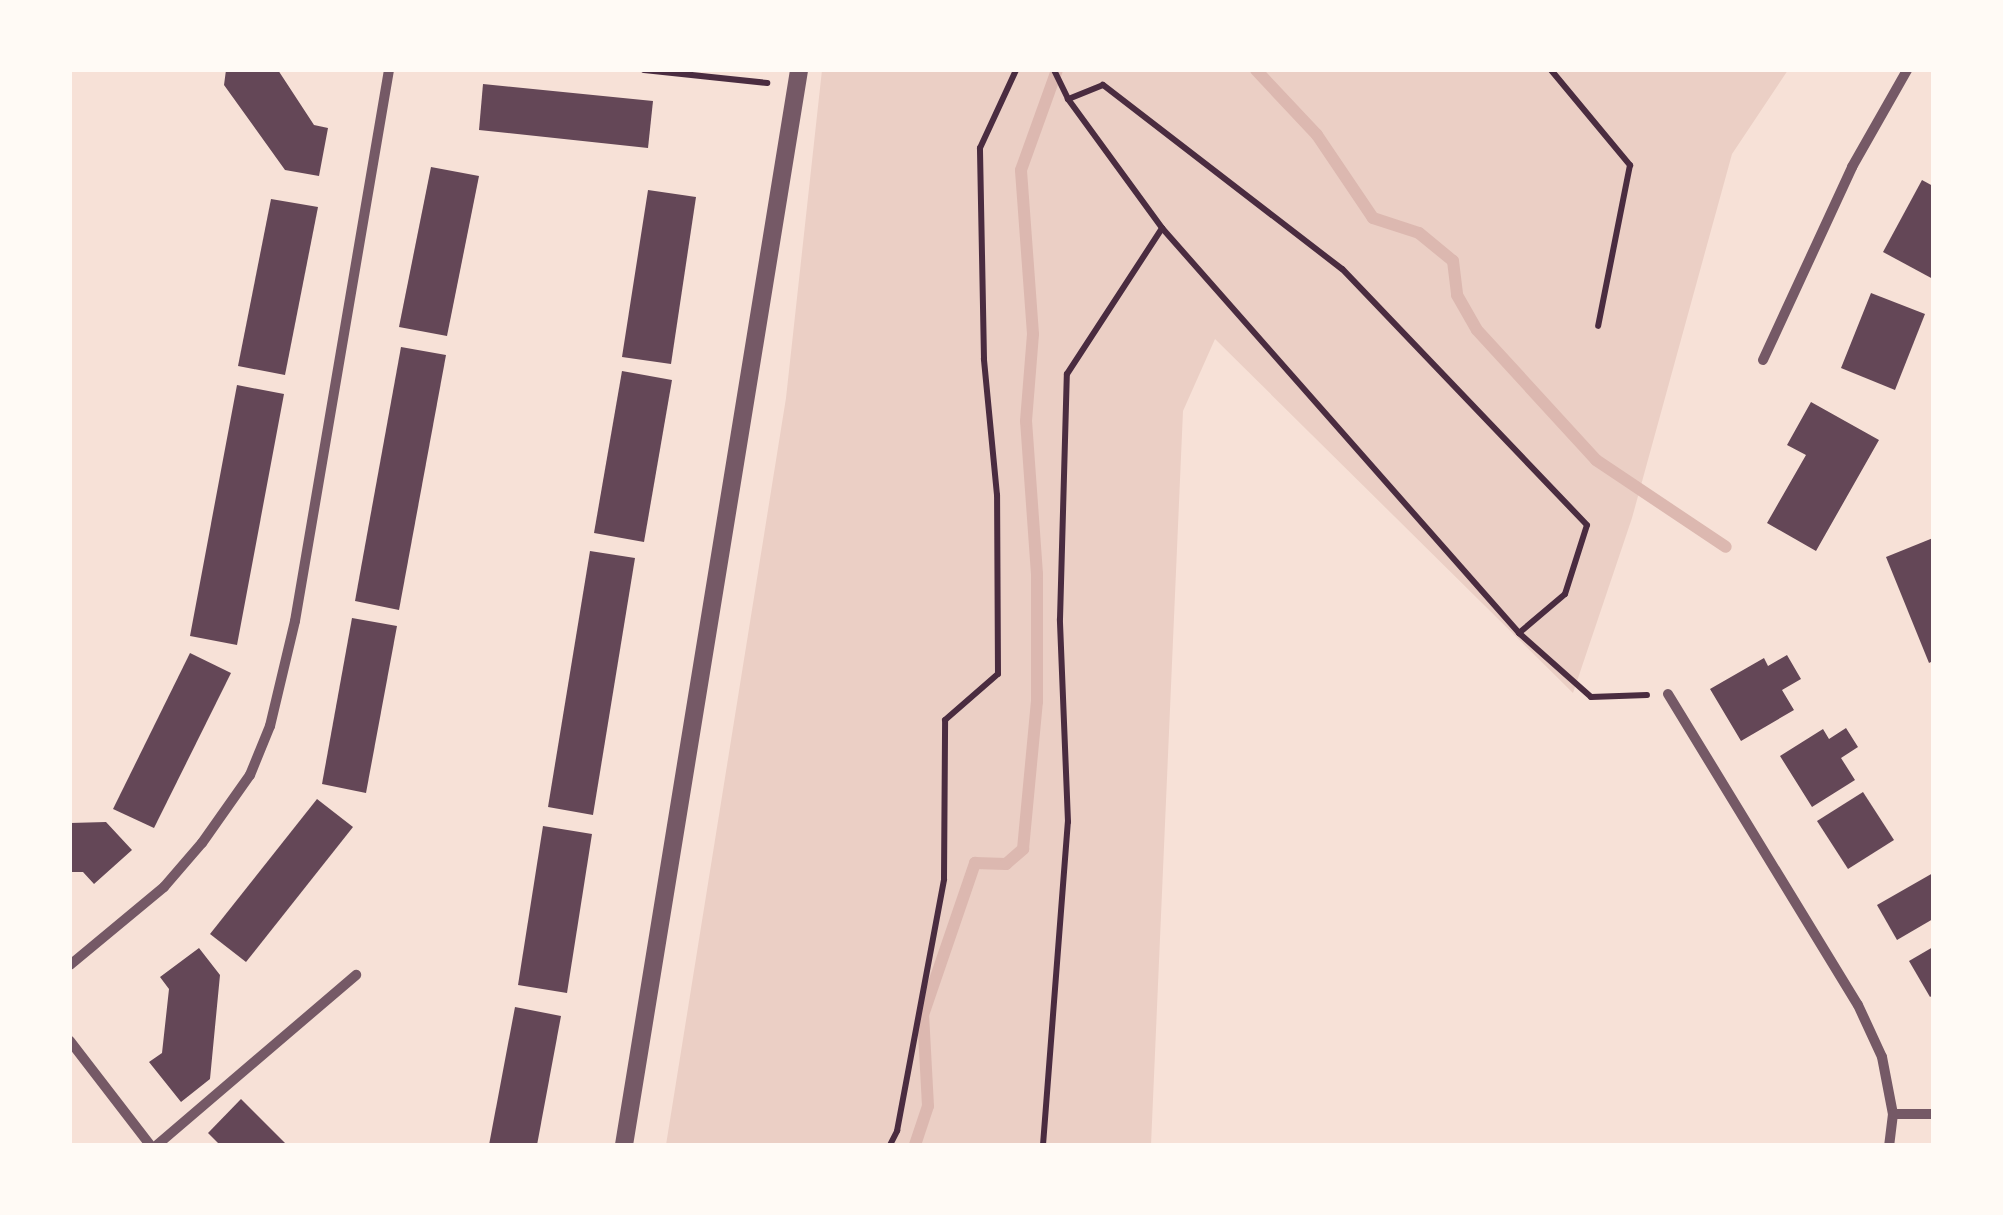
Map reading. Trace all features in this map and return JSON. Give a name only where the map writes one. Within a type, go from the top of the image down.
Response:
[{"type":"street","points":[[70,965],[164,886],[202,843],[250,776],[270,726],[295,621],[389,70]]},
{"type":"street","points":[[1762,360],[1852,167],[1907,70]]},
{"type":"street","points":[[624,1145],[798,78]]},
{"type":"street","points":[[1668,694],[1858,1004],[1882,1057],[1893,1114],[1889,1145]]},
{"type":"street","points":[[70,1041],[154,1145],[356,976]]},
{"type":"street","points":[[1893,1114],[1933,1114]]},
{"type":"path","points":[[644,70],[798,78]]},
{"type":"path","points":[[890,1145],[898,1132],[944,878],[946,720],[998,674],[998,495],[984,360],[980,148],[1016,70]]},
{"type":"path","points":[[1054,70],[1067,97],[1162,228],[1519,633],[1590,697],[1668,694]]},
{"type":"path","points":[[1551,70],[1630,164],[1598,326]]},
{"type":"path","points":[[1067,97],[1103,85],[1342,269],[1422,346],[1587,526],[1565,594],[1519,633]]},
{"type":"path","points":[[1043,1145],[1068,822],[1060,619],[1067,374],[1162,228]]},
{"type":"shaded area","points":[[822,70],[1788,70],[1732,154],[1632,518],[1573,693],[1215,339],[1183,411],[1151,1145],[666,1145],[786,398]]},
{"type":"building","points":[[226,70],[278,70],[314,125],[328,128],[319,176],[285,170],[224,85]]},
{"type":"building","points":[[483,84],[653,101],[648,148],[479,130]]},
{"type":"building","points":[[431,167],[479,176],[447,336],[399,327]]},
{"type":"building","points":[[1922,180],[1933,186],[1933,279],[1883,252]]},
{"type":"building","points":[[648,190],[696,197],[671,364],[622,357]]},
{"type":"building","points":[[271,199],[318,207],[285,375],[238,366]]},
{"type":"building","points":[[1871,293],[1925,314],[1895,390],[1841,368]]},
{"type":"building","points":[[401,347],[446,355],[399,610],[355,601]]},
{"type":"building","points":[[622,371],[672,380],[644,542],[594,533]]},
{"type":"building","points":[[237,385],[284,394],[237,645],[190,636]]},
{"type":"building","points":[[1811,402],[1879,440],[1816,551],[1767,523],[1806,455],[1787,445]]},
{"type":"building","points":[[1933,538],[1933,661],[1929,663],[1886,557]]},
{"type":"building","points":[[590,551],[635,558],[593,815],[548,807]]},
{"type":"building","points":[[352,618],[397,626],[366,793],[322,784]]},
{"type":"building","points":[[190,653],[231,673],[154,828],[113,809]]},
{"type":"building","points":[[1787,655],[1801,679],[1782,690],[1794,710],[1741,741],[1710,689],[1764,658],[1768,666]]},
{"type":"building","points":[[1846,728],[1858,747],[1841,758],[1855,780],[1812,807],[1780,756],[1823,729],[1829,739]]},
{"type":"building","points":[[1863,792],[1894,840],[1848,869],[1817,821]]},
{"type":"building","points":[[317,799],[353,827],[246,962],[210,934]]},
{"type":"building","points":[[106,822],[132,850],[94,884],[83,872],[70,872],[70,823]]},
{"type":"building","points":[[543,826],[592,834],[567,993],[518,985]]},
{"type":"building","points":[[1933,873],[1933,919],[1897,940],[1877,905]]},
{"type":"building","points":[[1933,947],[1933,995],[1930,997],[1909,961]]},
{"type":"building","points":[[199,948],[220,975],[210,1079],[181,1102],[149,1062],[162,1053],[169,989],[160,977]]},
{"type":"building","points":[[515,1007],[561,1016],[537,1145],[489,1145]]},
{"type":"building","points":[[241,1099],[287,1145],[220,1145],[208,1133]]},
{"type":"waterway","points":[[915,1145],[928,1106],[923,1015],[975,863],[1006,864],[1023,849],[1037,702],[1037,574],[1026,421],[1033,334],[1021,170],[1057,70]]},
{"type":"waterway","points":[[1256,70],[1317,135],[1373,218],[1419,233],[1453,261],[1457,295],[1477,330],[1596,460],[1726,547]]}]
